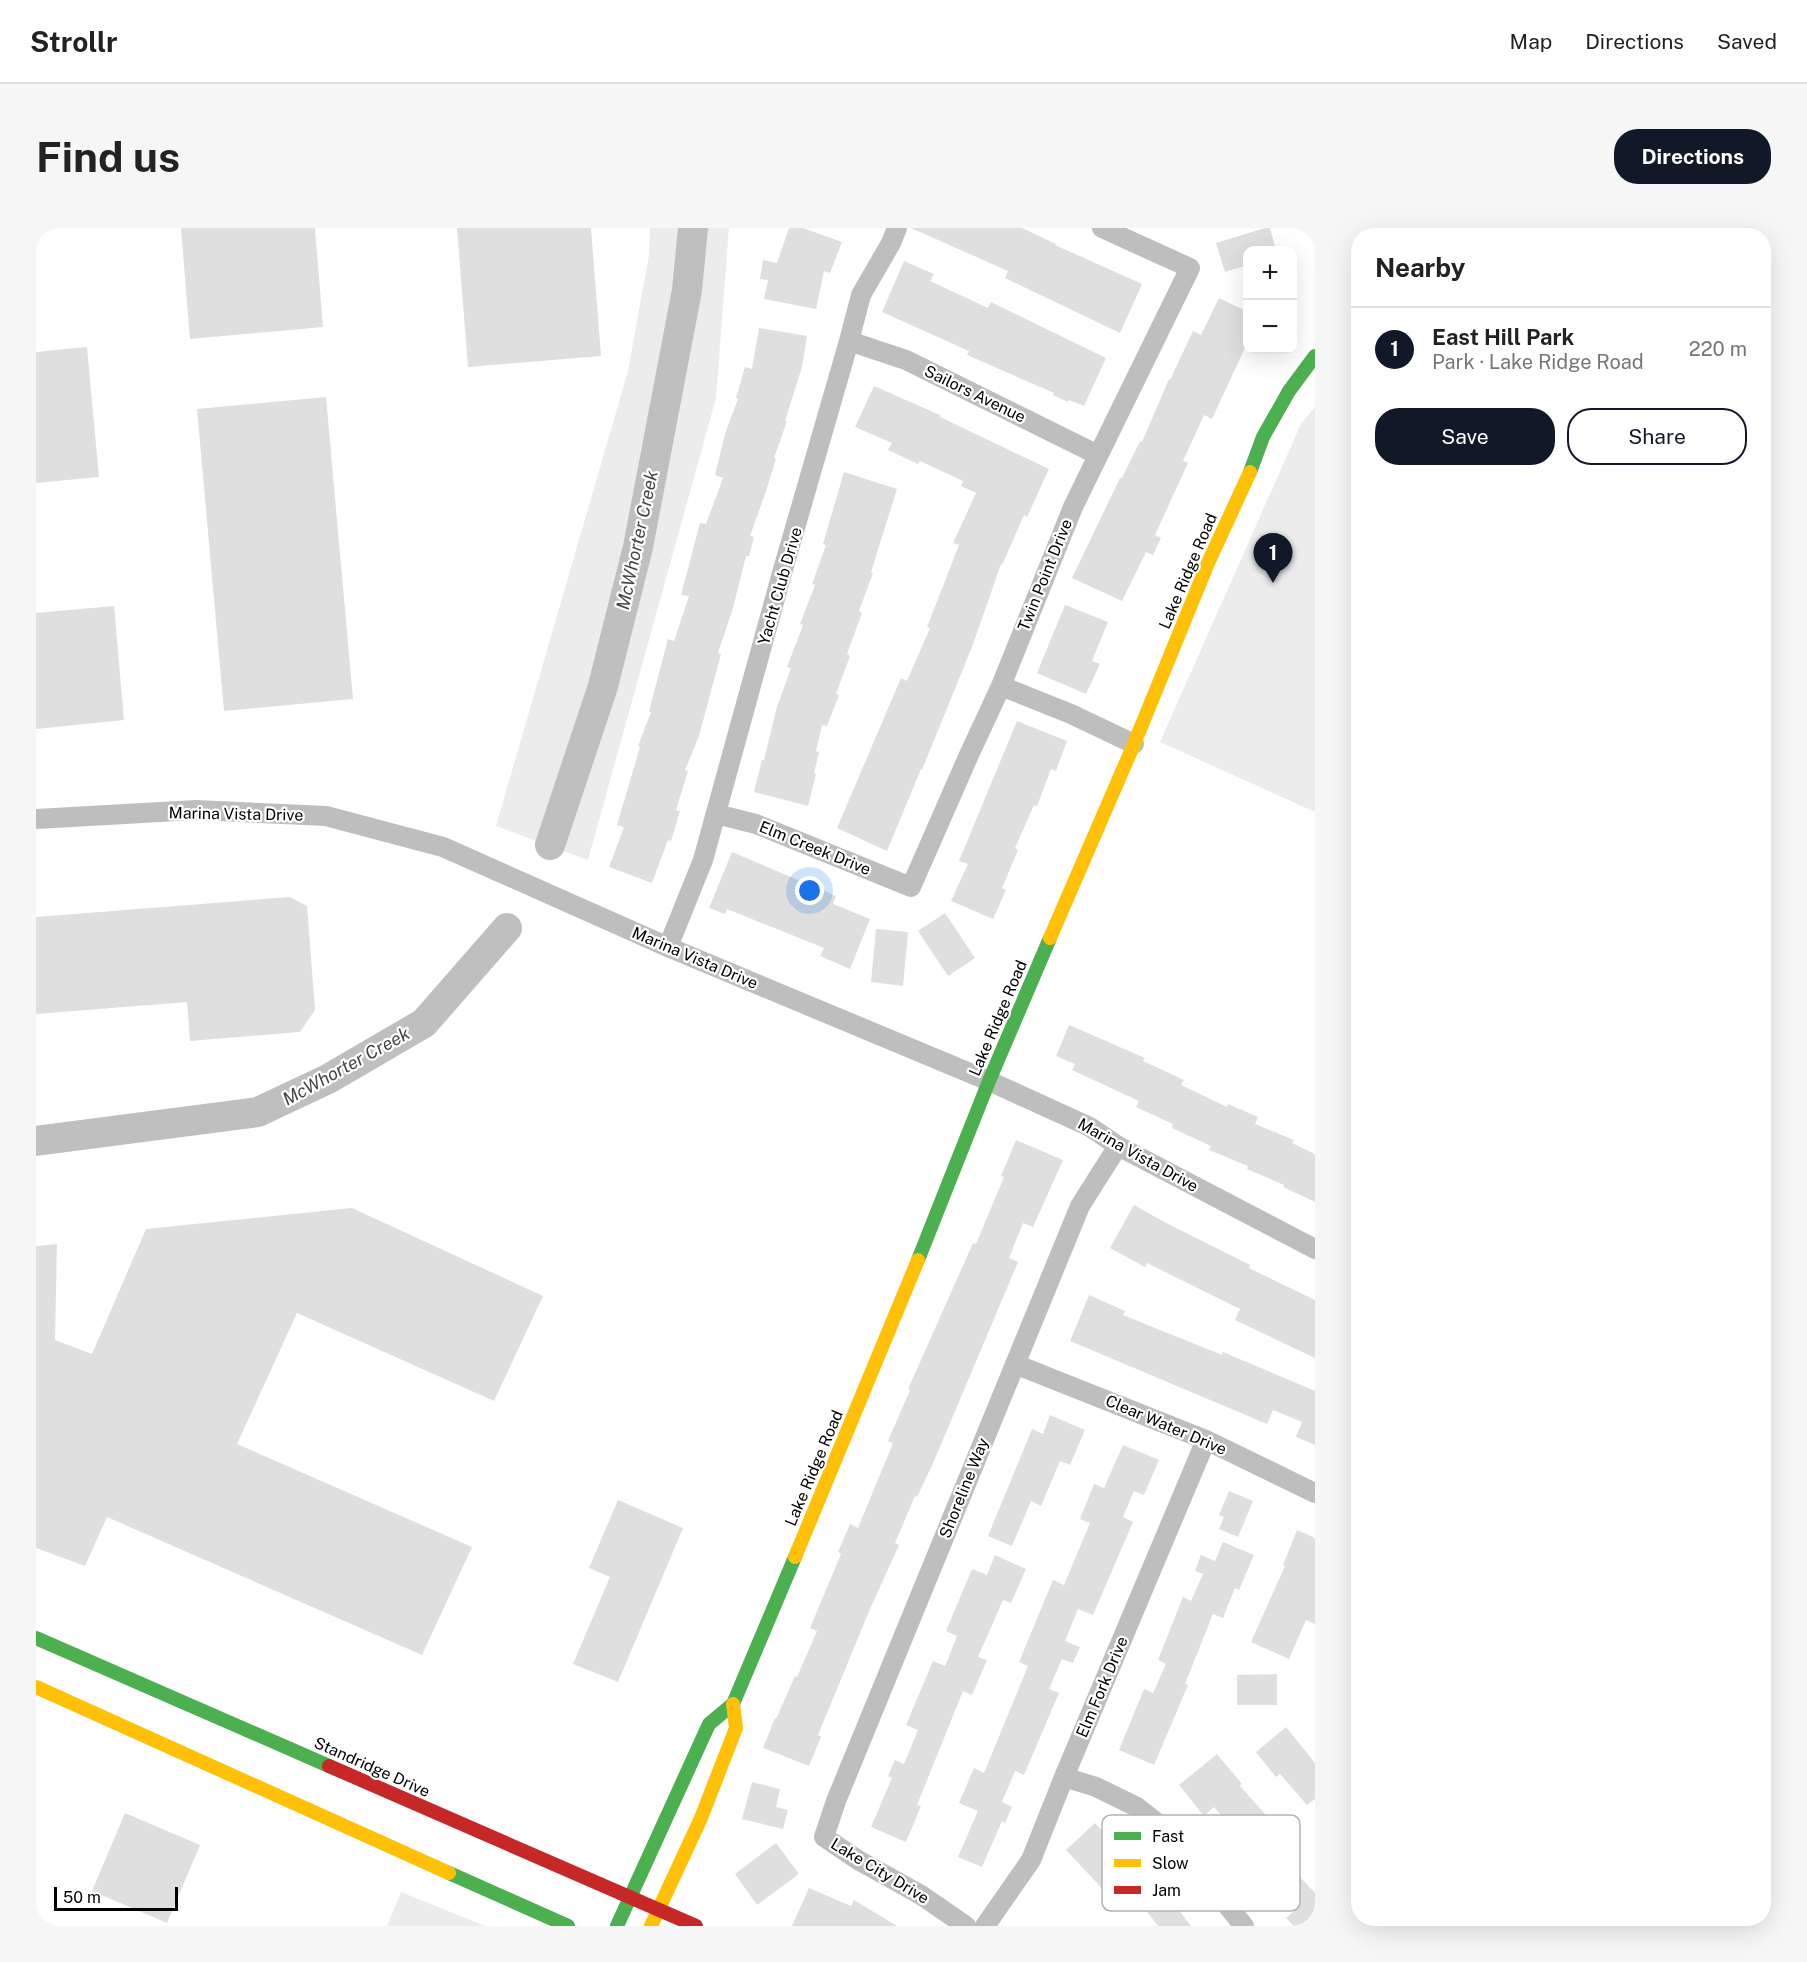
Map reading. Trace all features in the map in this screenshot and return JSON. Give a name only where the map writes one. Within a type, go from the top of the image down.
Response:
[{"type":"street","name":"Yacht Club Drive","points":[[668,947],[704,861],[782,573],[799,521],[861,295],[891,243],[897,228]]},
{"type":"street","name":"Twin Point Drive","points":[[911,887],[1001,686],[1073,507],[1190,268],[1102,228]]},
{"type":"street","name":"Sailors Avenue","points":[[849,341],[906,360],[1098,455]]},
{"type":"street","name":"Lake Ridge Road","points":[[617,1926],[709,1724],[733,1704],[900,1303],[989,1081],[1134,744],[1208,563],[1248,476],[1263,436],[1289,391],[1315,356]]},
{"type":"street","points":[[1001,686],[1071,714],[1134,744]]},
{"type":"street","name":"Marina Vista Drive","points":[[36,819],[196,810],[326,816],[443,847],[668,947],[989,1081],[1090,1127],[1118,1146],[1315,1249]]},
{"type":"street","name":"Elm Creek Drive","points":[[716,814],[756,824],[911,887]]},
{"type":"street","name":"Shoreline Way","points":[[824,1837],[836,1801],[1080,1206],[1118,1146]]},
{"type":"street","name":"Clear Water Drive","points":[[1015,1364],[1206,1440],[1315,1493]]},
{"type":"street","name":"Elm Fork Drive","points":[[985,1926],[1031,1860],[1206,1440]]},
{"type":"street","name":"Standridge Drive","points":[[36,1638],[116,1679],[696,1926]]},
{"type":"street","points":[[36,1688],[102,1711],[568,1926]]},
{"type":"street","name":"Lake Ridge Road","points":[[651,1926],[701,1818],[736,1728],[733,1704]]},
{"type":"street","points":[[1064,1777],[1096,1787],[1137,1807],[1148,1815]]},
{"type":"street","name":"Lake City Drive","points":[[824,1837],[858,1860],[921,1895],[966,1926]]},
{"type":"street","points":[[1232,1911],[1244,1926]]},
{"type":"shaded area","points":[[650,228],[729,228],[716,398],[588,860],[496,826],[628,371],[649,255]]},
{"type":"shaded area","points":[[1315,407],[1315,812],[1160,742],[1301,424]]},
{"type":"shaded area","points":[[401,1892],[485,1926],[387,1926]]},
{"type":"building","points":[[181,228],[315,228],[323,327],[190,339]]},
{"type":"building","points":[[457,228],[591,228],[601,356],[468,367]]},
{"type":"building","points":[[789,228],[803,228],[842,242],[830,273],[824,271],[816,309],[764,299],[768,280],[760,279],[763,260],[777,263]]},
{"type":"building","points":[[911,228],[1022,228],[1142,284],[1120,333],[1005,278],[1008,271]]},
{"type":"building","points":[[1270,228],[1275,246],[1243,246],[1243,267],[1225,272],[1216,243]]},
{"type":"building","points":[[904,261],[934,274],[930,281],[988,308],[991,302],[1106,358],[1084,406],[1069,400],[1068,402],[1053,395],[1054,393],[967,355],[969,351],[882,312]]},
{"type":"building","points":[[1219,298],[1243,310],[1243,352],[1212,419],[1204,415],[1183,461],[1188,463],[1155,535],[1161,538],[1153,555],[1146,552],[1122,601],[1072,578],[1120,478],[1140,441],[1142,442],[1193,331],[1201,335]]},
{"type":"building","points":[[759,328],[807,336],[802,367],[774,458],[776,459],[750,536],[754,537],[749,556],[746,556],[733,608],[718,653],[721,654],[699,736],[685,770],[688,771],[676,810],[680,811],[671,841],[668,840],[652,883],[609,867],[624,827],[617,825],[640,747],[638,746],[651,712],[649,711],[668,639],[674,641],[689,596],[681,595],[700,523],[706,524],[723,478],[715,475],[725,434],[738,399],[736,398],[745,367],[752,369]]},
{"type":"building","points":[[87,347],[99,477],[36,483],[36,352]]},
{"type":"building","points":[[874,386],[940,415],[1049,469],[1027,517],[1024,515],[1001,564],[972,647],[887,851],[837,828],[901,678],[907,681],[930,628],[927,627],[959,545],[953,543],[976,493],[961,486],[963,481],[920,461],[918,464],[888,450],[892,443],[855,427]]},
{"type":"building","points":[[326,397],[353,699],[224,711],[197,409]]},
{"type":"building","points":[[844,472],[897,489],[871,572],[873,573],[859,611],[862,613],[847,654],[850,656],[836,694],[839,695],[827,726],[822,725],[816,751],[819,752],[814,773],[816,774],[808,806],[754,792],[777,707],[791,668],[787,667],[815,585],[812,584],[826,545],[823,544]]},
{"type":"building","points":[[1065,605],[1108,622],[1092,661],[1100,664],[1086,694],[1037,673]]},
{"type":"building","points":[[114,606],[124,720],[36,729],[36,613]]},
{"type":"building","points":[[1017,721],[1067,741],[1056,771],[1051,769],[1037,806],[1034,805],[1015,848],[1018,850],[1002,888],[1006,890],[993,919],[951,901],[968,864],[959,861]]},
{"type":"building","points":[[732,852],[836,896],[833,904],[870,919],[850,969],[820,956],[824,948],[727,909],[725,914],[709,908]]},
{"type":"building","points":[[290,897],[307,906],[315,1010],[300,1032],[190,1041],[187,1002],[36,1014],[36,917]]},
{"type":"building","points":[[945,913],[975,958],[948,976],[918,931]]},
{"type":"building","points":[[876,929],[908,932],[903,986],[871,982]]},
{"type":"building","points":[[1069,1025],[1145,1058],[1143,1061],[1184,1080],[1181,1085],[1227,1107],[1228,1104],[1258,1117],[1255,1124],[1294,1140],[1292,1143],[1315,1154],[1315,1202],[1247,1169],[1248,1166],[1209,1150],[1211,1146],[1172,1128],[1173,1124],[1136,1107],[1139,1101],[1072,1070],[1075,1064],[1056,1056]]},
{"type":"building","points":[[1016,1140],[1063,1160],[1033,1227],[1023,1223],[1009,1258],[1018,1262],[934,1461],[917,1497],[915,1496],[895,1543],[899,1545],[818,1735],[821,1737],[809,1766],[763,1748],[817,1631],[810,1628],[841,1554],[838,1552],[850,1524],[858,1528],[893,1443],[888,1441],[910,1390],[908,1389],[973,1243],[976,1244],[1004,1177],[1001,1176]]},
{"type":"building","points":[[1134,1205],[1250,1265],[1249,1268],[1315,1300],[1315,1358],[1235,1320],[1240,1309],[1147,1263],[1145,1267],[1110,1248]]},
{"type":"building","points":[[352,1208],[543,1296],[494,1401],[297,1313],[237,1444],[472,1547],[422,1655],[107,1517],[85,1566],[36,1548],[36,1246],[57,1244],[55,1340],[92,1354],[146,1229]]},
{"type":"building","points":[[1089,1295],[1125,1311],[1123,1315],[1222,1355],[1223,1352],[1315,1391],[1315,1445],[1296,1437],[1302,1422],[1273,1410],[1267,1424],[1070,1341]]},
{"type":"building","points":[[1050,1415],[1085,1430],[1070,1465],[1060,1461],[1041,1506],[1031,1501],[1012,1546],[988,1536],[1032,1429],[1043,1434]]},
{"type":"building","points":[[1123,1445],[1159,1460],[1144,1495],[1134,1491],[1123,1517],[1133,1522],[1093,1615],[1078,1609],[1065,1641],[1080,1647],[1073,1663],[1062,1659],[1049,1689],[1059,1693],[1024,1775],[1015,1771],[1002,1802],[1012,1807],[1005,1823],[1002,1821],[982,1867],[958,1857],[978,1811],[959,1803],[974,1768],[984,1773],[1028,1666],[1019,1662],[1053,1580],[1064,1585],[1090,1523],[1080,1519],[1094,1484],[1104,1488]]},
{"type":"building","points":[[1229,1491],[1253,1501],[1238,1537],[1219,1529],[1224,1517],[1219,1515]]},
{"type":"building","points":[[618,1500],[683,1528],[618,1682],[573,1664],[610,1577],[589,1568]]},
{"type":"building","points":[[1297,1530],[1315,1538],[1315,1624],[1306,1620],[1289,1659],[1251,1642],[1285,1566],[1283,1565]]},
{"type":"building","points":[[1223,1542],[1254,1555],[1239,1590],[1235,1588],[1223,1618],[1213,1614],[1185,1684],[1188,1685],[1154,1765],[1119,1750],[1144,1689],[1153,1693],[1166,1664],[1158,1660],[1183,1597],[1191,1601],[1203,1574],[1195,1571],[1201,1555],[1215,1561]]},
{"type":"building","points":[[995,1555],[1026,1569],[1011,1603],[1003,1600],[978,1657],[987,1660],[972,1695],[963,1691],[917,1805],[921,1806],[906,1842],[871,1827],[892,1778],[888,1776],[895,1760],[904,1764],[918,1730],[906,1725],[933,1661],[945,1666],[957,1636],[946,1631],[972,1569],[987,1575]]},
{"type":"building","points":[[1277,1674],[1277,1705],[1237,1705],[1237,1675]]},
{"type":"building","points":[[1286,1727],[1315,1763],[1315,1799],[1307,1805],[1280,1774],[1276,1777],[1256,1752]]},
{"type":"building","points":[[1217,1754],[1242,1784],[1240,1786],[1266,1815],[1221,1815],[1214,1807],[1203,1815],[1179,1785]]},
{"type":"building","points":[[752,1782],[780,1789],[776,1807],[788,1810],[783,1829],[742,1819]]},
{"type":"building","points":[[125,1813],[200,1845],[167,1923],[92,1891]]},
{"type":"building","points":[[1095,1823],[1102,1831],[1102,1889],[1098,1884],[1066,1850]]},
{"type":"building","points":[[776,1843],[799,1874],[757,1905],[735,1874]]},
{"type":"building","points":[[1300,1877],[1315,1893],[1315,1926],[1294,1926],[1286,1918],[1294,1911],[1300,1911]]},
{"type":"building","points":[[809,1888],[851,1906],[854,1900],[897,1926],[792,1926]]},
{"type":"building","points":[[1147,1911],[1180,1911],[1191,1926],[1158,1926]]},
{"type":"waterway","name":"McWhorter Creek","points":[[550,845],[603,686],[638,547],[687,290],[693,228]]},
{"type":"waterway","name":"McWhorter Creek","points":[[36,1141],[258,1112],[328,1079],[424,1023],[507,928]]},
{"type":"traffic: fast","points":[[1250,472],[1263,437],[1289,391],[1315,356]]},
{"type":"traffic: fast","points":[[918,1260],[989,1081],[1050,938]]},
{"type":"traffic: fast","points":[[617,1926],[709,1724],[733,1704],[795,1557]]},
{"type":"traffic: fast","points":[[36,1638],[329,1766]]},
{"type":"traffic: fast","points":[[449,1873],[568,1926]]},
{"type":"traffic: slow","points":[[1050,938],[1134,744],[1208,563],[1250,472]]},
{"type":"traffic: slow","points":[[795,1557],[918,1260]]},
{"type":"traffic: slow","points":[[36,1687],[449,1873]]},
{"type":"traffic: slow","points":[[651,1926],[701,1818],[736,1728],[733,1704]]},
{"type":"traffic: jam","points":[[329,1766],[696,1926]]},
{"type":"place","name":"East Hill Park","points":[[1273,583]]}]
